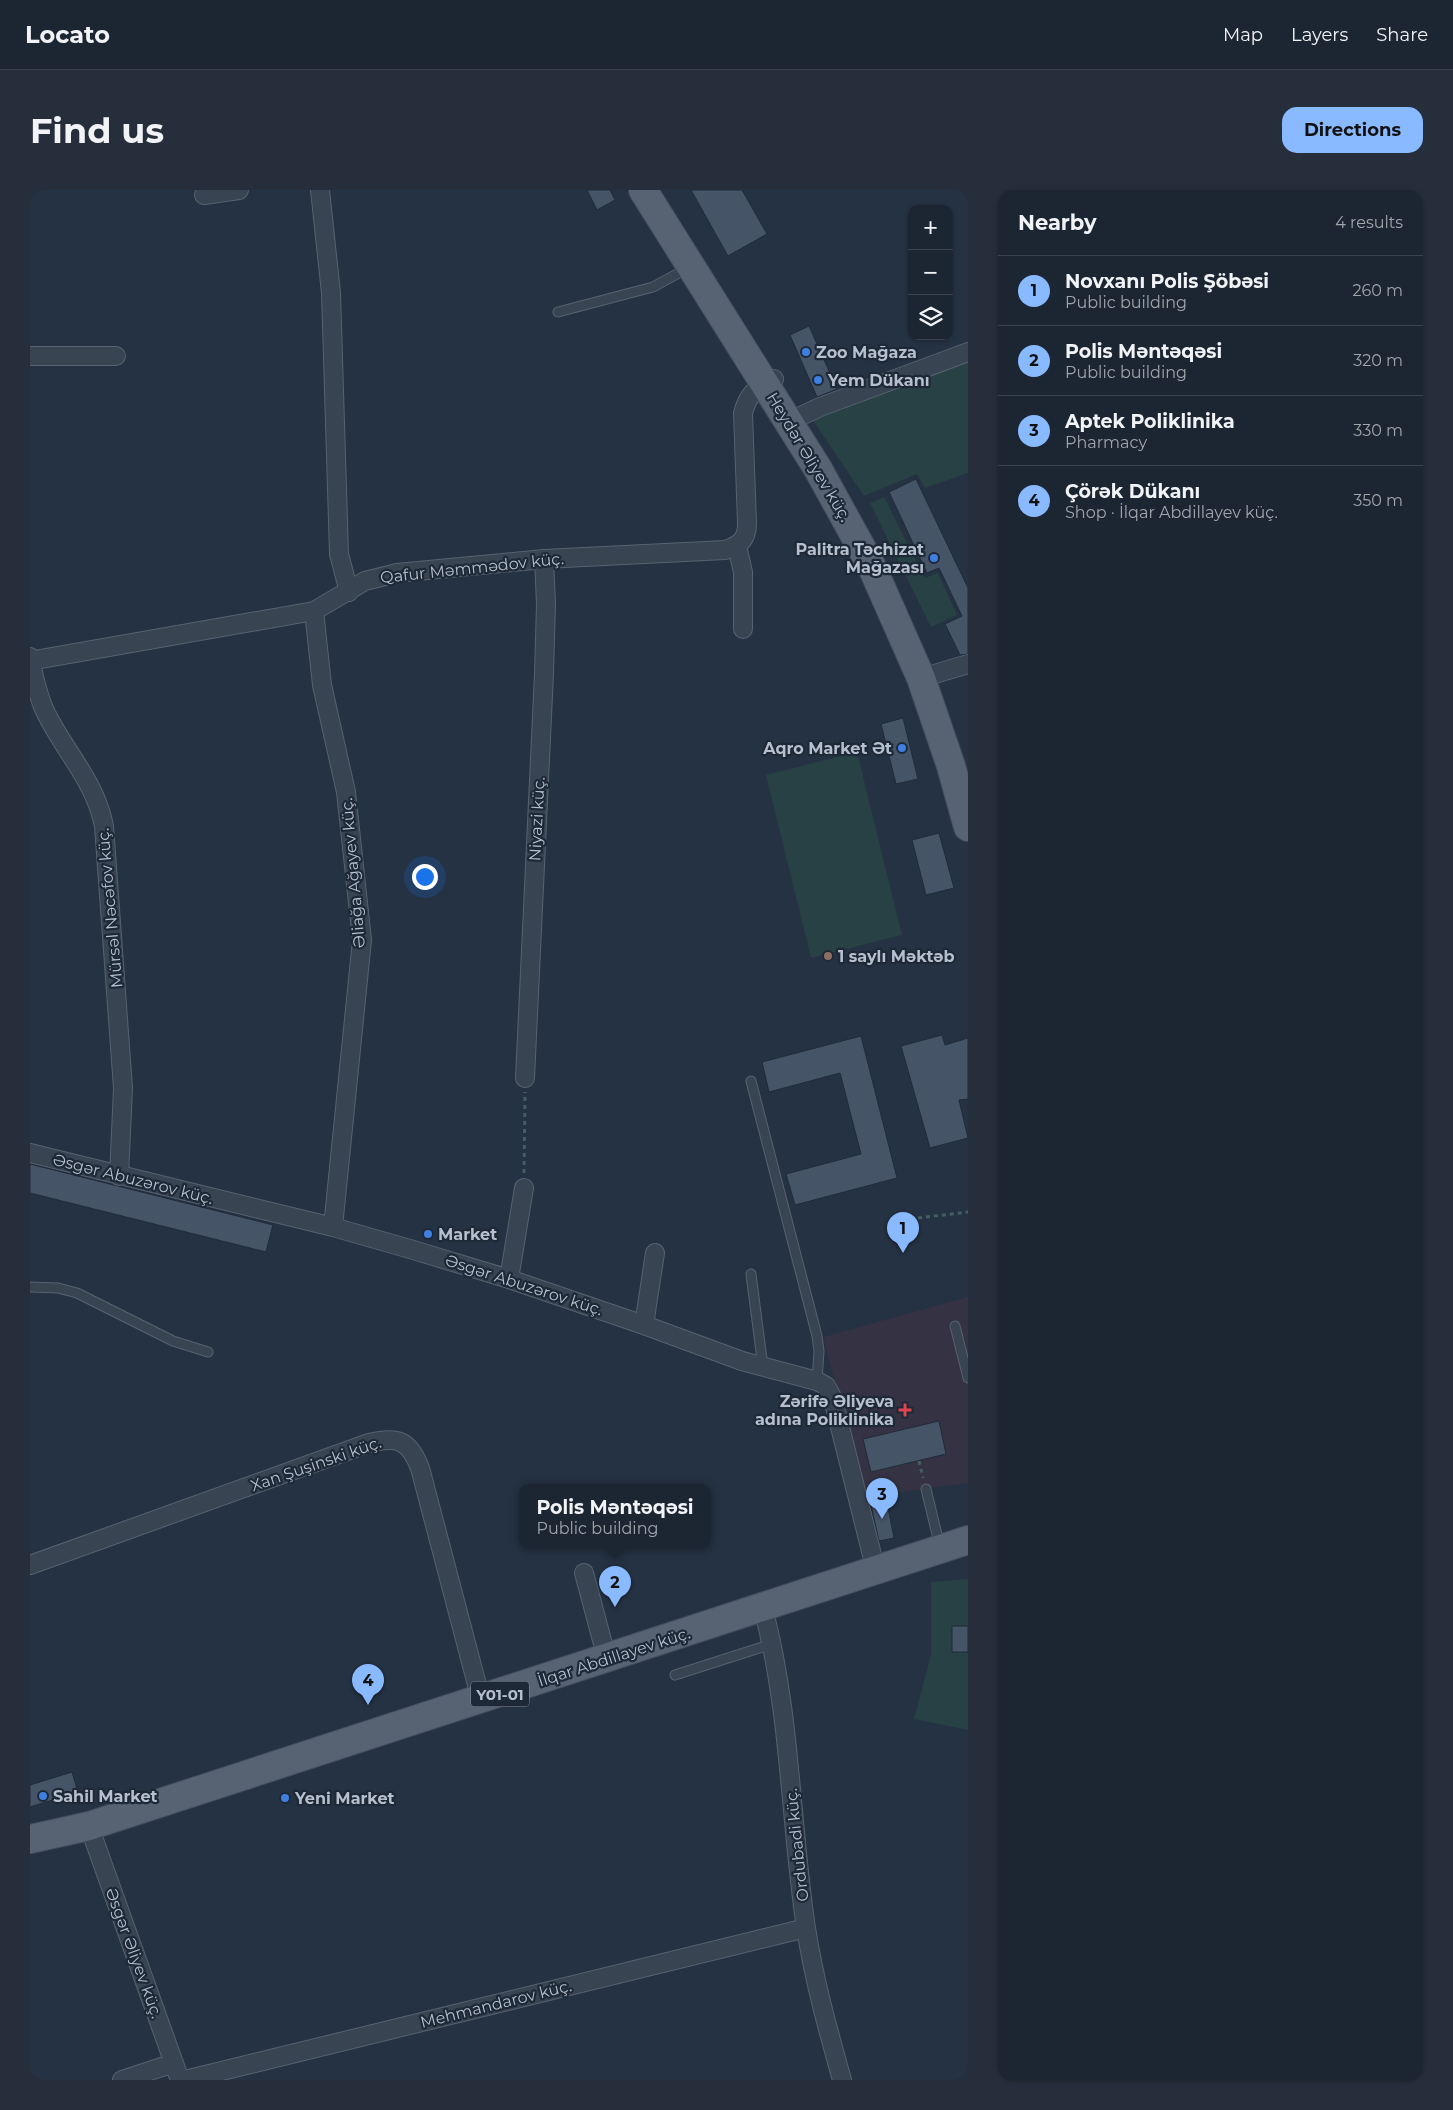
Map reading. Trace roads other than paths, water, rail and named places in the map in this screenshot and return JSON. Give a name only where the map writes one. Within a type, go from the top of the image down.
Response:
[{"type":"main road","name":"Heydər Əliyev küç.","points":[[643,190],[691,266],[770,381],[801,416],[884,560],[919,632],[928,675],[968,827]]},
{"type":"main road","name":"Heydər Əliyev küç.","points":[[660,190],[846,517],[928,675],[968,771]]},
{"type":"main road","name":"İlqar Abdillayev küç.","points":[[30,1838],[89,1826],[608,1659],[968,1540]]},
{"type":"street","points":[[204,195],[239,190]]},
{"type":"street","points":[[320,190],[331,293],[339,554],[348,592]]},
{"type":"street","points":[[801,416],[820,407],[968,352]]},
{"type":"street","points":[[30,356],[116,356]]},
{"type":"street","points":[[743,629],[743,572],[738,546],[747,533],[743,413],[746,400],[751,393],[770,381]]},
{"type":"street","name":"Qafur Məmmədov küç.","points":[[30,659],[314,611],[365,581],[397,573],[544,559],[725,550],[738,546]]},
{"type":"street","name":"Niyazi küç.","points":[[524,1078],[543,684],[546,604],[544,559]]},
{"type":"street","name":"Əliağa Ağayev küç.","points":[[314,611],[322,684],[346,792],[362,940],[332,1228]]},
{"type":"street","name":"Mürsəl Nəcəfov küç.","points":[[30,659],[37,690],[45,710],[92,788],[101,807],[104,826],[123,1088],[119,1176]]},
{"type":"street","points":[[928,675],[968,664]]},
{"type":"street","name":"Əsgər Abuzərov küç.","points":[[30,1153],[332,1228],[509,1279],[763,1367],[818,1381]]},
{"type":"street","points":[[509,1279],[524,1188]]},
{"type":"street","points":[[644,1325],[655,1253]]},
{"type":"street","points":[[818,1381],[826,1386],[833,1399],[876,1571]]},
{"type":"street","name":"Xan Şuşinski küç.","points":[[30,1565],[369,1443],[385,1439],[398,1440],[407,1445],[416,1457],[420,1468],[481,1700]]},
{"type":"street","points":[[584,1573],[608,1659]]},
{"type":"street","name":"Ordubadi küç.","points":[[763,1608],[778,1669],[806,1928],[819,1996],[842,2080]]},
{"type":"street","name":"Əsgər Əliyev küç.","points":[[89,1826],[180,2080]]},
{"type":"street","name":"Mehmandarov küç.","points":[[185,2080],[806,1928]]},
{"type":"street","points":[[122,2080],[174,2063]]},
{"type":"lane","points":[[558,312],[653,287],[691,266]]},
{"type":"lane","points":[[751,1081],[817,1336],[819,1351],[818,1381]]},
{"type":"lane","points":[[751,1274],[763,1367]]},
{"type":"lane","points":[[30,1286],[58,1288],[77,1293],[174,1341],[208,1352]]},
{"type":"lane","points":[[955,1326],[968,1378]]},
{"type":"lane","points":[[926,1489],[941,1549]]},
{"type":"lane","points":[[674,1675],[773,1644]]},
{"type":"place","name":"Zoo Mağaza","points":[[806,352]]},
{"type":"place","name":"Yem Dükanı","points":[[818,380]]},
{"type":"place","name":"Palitra Təchizat Mağazası","points":[[934,558]]},
{"type":"place","name":"Aqro Market Ət","points":[[902,748]]},
{"type":"place","name":"1 saylı Məktəb","points":[[828,956]]},
{"type":"place","name":"Market","points":[[428,1234]]},
{"type":"place","name":"Novxanı Polis Şöbəsi","points":[[903,1253]]},
{"type":"place","name":"Zərifə Əliyeva adına Poliklinika","points":[[905,1410]]},
{"type":"place","name":"Aptek Poliklinika","points":[[882,1519]]},
{"type":"place","name":"Polis Məntəqəsi","points":[[615,1607]]},
{"type":"place","name":"Çörək Dükanı","points":[[368,1705]]},
{"type":"place","name":"Sahil Market","points":[[43,1796]]},
{"type":"place","name":"Yeni Market","points":[[285,1798]]}]
